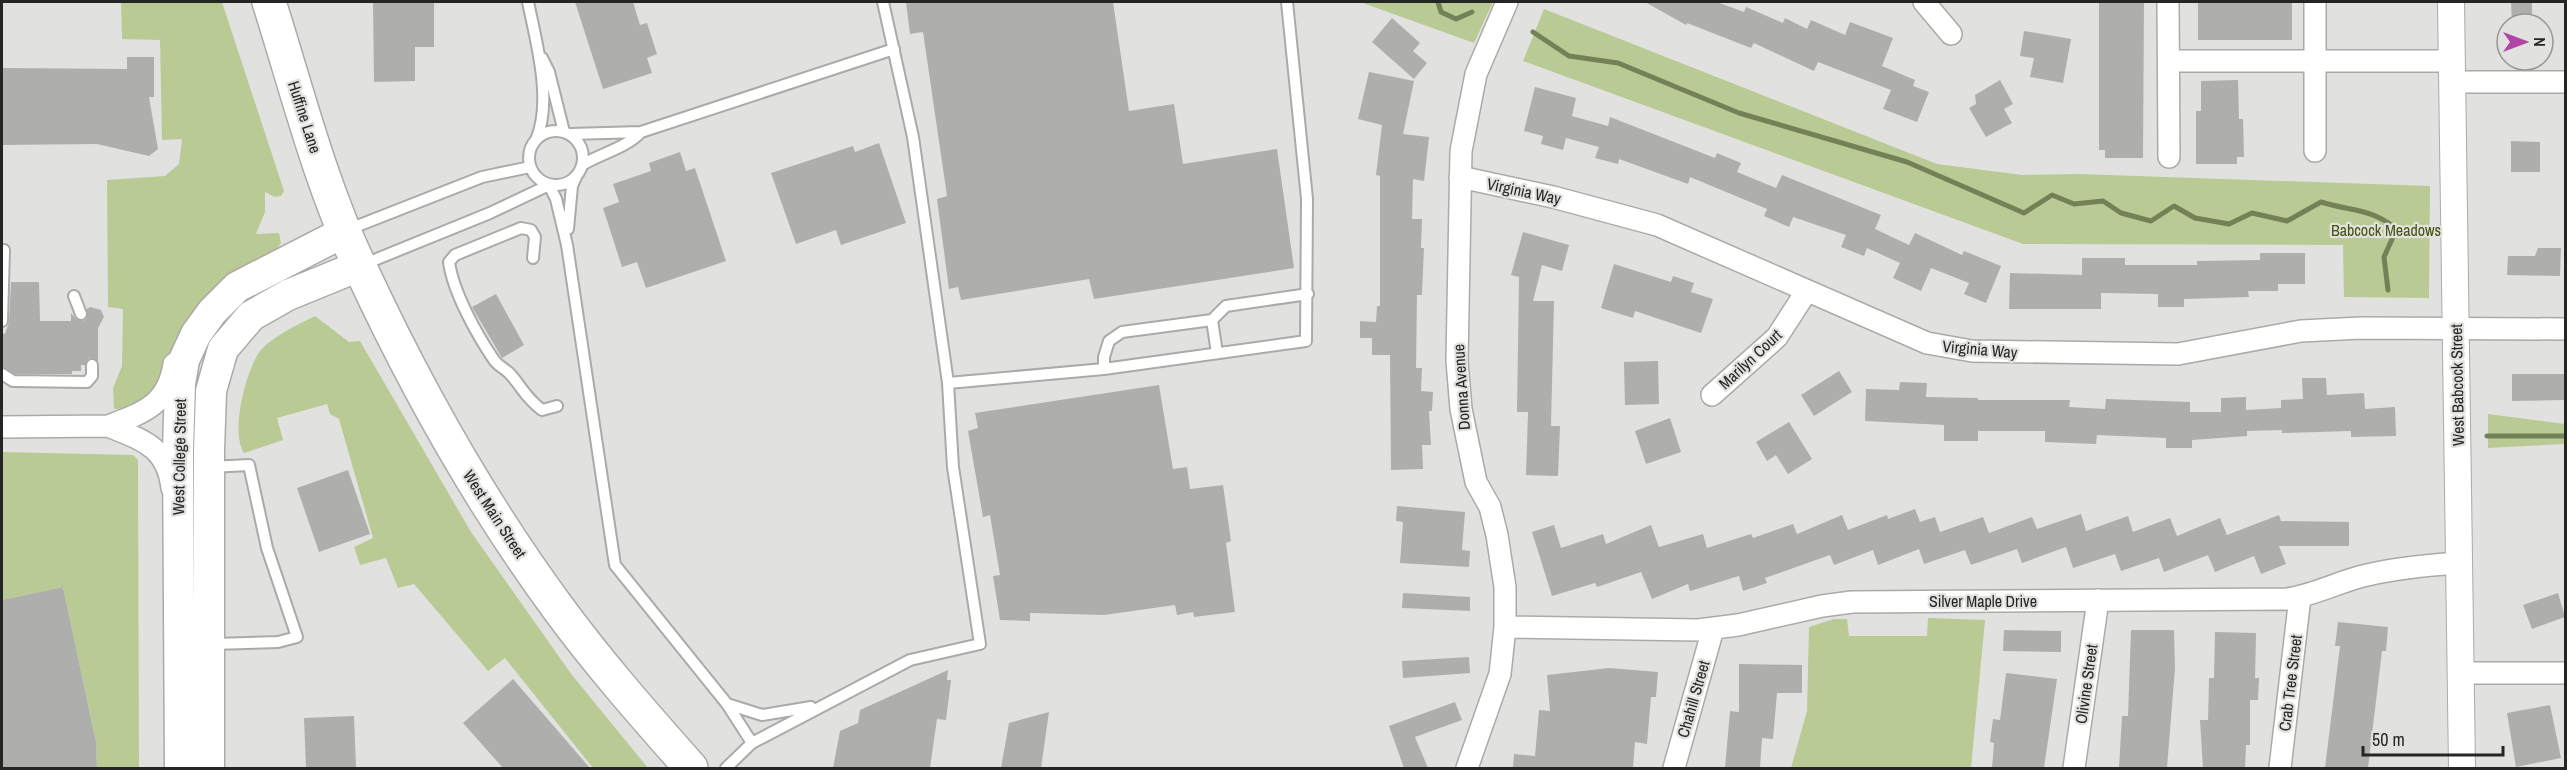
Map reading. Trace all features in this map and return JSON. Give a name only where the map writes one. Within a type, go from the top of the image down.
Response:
[{"type":"highway","name":"Huffine Lane","points":[[269,2],[323,174],[346,231]]},
{"type":"highway","name":"West Main Street","points":[[346,231],[359,266],[438,422],[471,479],[557,607],[605,670],[691,768]]},
{"type":"main road","name":"West College Street","points":[[208,768],[194,644],[178,536],[180,384],[184,360],[196,334],[212,312],[237,287],[346,231]]},
{"type":"main road","name":"West College Street","points":[[180,768],[194,644],[209,467],[211,391],[223,349],[251,316],[288,295],[359,266]]},
{"type":"main road","points":[[180,384],[187,411],[188,446],[193,460],[209,467]]},
{"type":"street","name":"Donna Avenue","points":[[1467,768],[1500,674],[1505,627],[1505,588],[1497,535],[1490,507],[1476,482],[1461,409],[1457,361],[1460,177],[1466,116],[1476,74],[1507,2]]},
{"type":"street","points":[[1924,2],[1951,34]]},
{"type":"street","points":[[2168,2],[2169,157]]},
{"type":"street","points":[[2315,2],[2315,151]]},
{"type":"street","name":"West Babcock Street","points":[[2451,2],[2462,768]]},
{"type":"street","points":[[2169,61],[2315,61],[2565,82]]},
{"type":"street","name":"Virginia Way","points":[[1460,177],[1553,197],[1657,225],[1927,343],[1971,351],[2178,354],[2301,331],[2361,328],[2565,329]]},
{"type":"street","points":[[2,426],[108,426],[146,412],[160,397],[171,379],[176,347],[191,321],[210,300],[237,287]]},
{"type":"street","name":"Marilyn Court","points":[[1712,395],[1777,337],[1806,292]]},
{"type":"street","points":[[108,426],[152,444],[170,476],[178,536]]},
{"type":"street","name":"Silver Maple Drive","points":[[1505,627],[1713,629],[1852,602],[2300,597],[2365,575],[2408,567],[2459,563]]},
{"type":"street","name":"Crab Tree Street","points":[[2280,768],[2300,597]]},
{"type":"street","name":"Olivine Street","points":[[2074,768],[2098,600]]},
{"type":"street","name":"Chahill Street","points":[[1674,768],[1713,629]]},
{"type":"street","points":[[2462,673],[2565,673]]},
{"type":"lane","points":[[528,2],[539,52],[543,109],[536,140],[529,153],[530,167],[541,181],[549,185],[556,199],[567,245],[615,566],[727,704],[752,743]]},
{"type":"lane","points":[[726,768],[752,743],[820,705],[910,660],[980,644],[953,467],[948,383],[913,137],[883,2]]},
{"type":"lane","points":[[948,383],[1104,369],[1306,341],[1307,199],[1287,2]]},
{"type":"lane","points":[[536,140],[552,132],[642,132],[894,49]]},
{"type":"lane","points":[[539,52],[549,72],[568,133],[581,148],[581,169],[572,186],[567,245]]},
{"type":"lane","points":[[359,266],[490,213],[549,185],[566,183],[581,169],[613,148],[630,144],[642,132]]},
{"type":"lane","points":[[346,231],[482,177],[530,167]]},
{"type":"lane","points":[[533,258],[535,237],[531,230],[521,228],[455,255],[449,262],[451,274],[466,309],[495,362],[511,374],[526,398],[542,410],[557,406]]},
{"type":"lane","points":[[2,321],[4,250]]},
{"type":"lane","points":[[1104,369],[1104,357],[1109,341],[1122,332],[1212,320],[1226,306],[1308,294]]},
{"type":"lane","points":[[74,296],[81,314]]},
{"type":"lane","points":[[1212,320],[1216,353]]},
{"type":"lane","points":[[2,374],[13,381],[87,382],[92,376],[92,365]]},
{"type":"lane","points":[[194,644],[278,642],[297,637],[267,548],[249,465],[209,467]]},
{"type":"lane","points":[[727,704],[762,715],[820,705]]},
{"type":"green space","points":[[121,2],[222,2],[284,191],[281,196],[275,197],[265,192],[265,212],[256,234],[279,233],[281,243],[269,259],[185,325],[172,350],[158,393],[135,408],[114,409],[113,388],[122,366],[123,309],[108,307],[107,180],[165,176],[179,164],[182,139],[162,140],[160,40],[122,39]]},
{"type":"green space","points":[[1360,2],[1493,2],[1474,43]]},
{"type":"green space","name":"Babcock Meadows","points":[[1544,9],[1937,164],[2022,175],[2080,174],[2430,186],[2429,298],[2344,297],[2343,245],[2023,244],[1523,61]]},
{"type":"green space","points":[[315,316],[349,342],[360,341],[471,532],[572,675],[648,768],[593,768],[505,658],[488,671],[414,584],[398,588],[386,558],[360,565],[354,547],[373,538],[339,419],[330,414],[327,404],[277,418],[283,440],[244,453],[240,443],[239,417],[245,386],[255,360],[260,351],[272,340]]},
{"type":"green space","points":[[2488,414],[2565,424],[2565,444],[2488,448]]},
{"type":"green space","points":[[2,452],[133,455],[138,460],[139,768],[97,768],[96,742],[63,587],[2,600]]},
{"type":"green space","points":[[1928,618],[1985,620],[1971,768],[1791,768],[1807,711],[1809,627],[1834,619],[1847,619],[1849,636],[1927,636]]},
{"type":"building","points":[[373,2],[434,2],[434,47],[415,47],[415,81],[374,82]]},
{"type":"building","points":[[575,2],[633,2],[640,25],[647,23],[657,54],[647,58],[652,73],[603,89]]},
{"type":"building","points":[[906,2],[1113,2],[1129,111],[1174,104],[1183,164],[1277,149],[1294,268],[1094,299],[1089,279],[961,300],[958,287],[949,289],[937,199],[947,196],[923,32],[910,34]]},
{"type":"building","points":[[1645,2],[1717,2],[1744,12],[1746,7],[1783,23],[1785,18],[1807,29],[1811,20],[1845,35],[1850,22],[1893,38],[1882,66],[1915,80],[1913,86],[1929,92],[1917,122],[1883,109],[1891,90],[1818,62],[1814,71],[1754,43],[1751,48],[1687,23],[1686,25]]},
{"type":"building","points":[[2099,2],[2144,2],[2143,158],[2105,158],[2105,150],[2099,150]]},
{"type":"building","points":[[2198,2],[2292,2],[2292,40],[2198,40]]},
{"type":"building","points":[[2511,2],[2532,2],[2532,12],[2511,12]]},
{"type":"building","points":[[1392,18],[1420,43],[1413,51],[1427,63],[1414,79],[1372,42]]},
{"type":"building","points":[[2024,31],[2071,39],[2063,83],[2030,77],[2034,58],[2020,56]]},
{"type":"building","points":[[127,57],[154,57],[154,97],[149,97],[158,149],[149,156],[97,144],[2,145],[2,68],[127,69]]},
{"type":"building","points":[[1369,72],[1414,81],[1403,134],[1429,137],[1424,181],[1413,179],[1412,219],[1422,219],[1421,248],[1424,248],[1422,295],[1417,295],[1416,368],[1422,368],[1421,391],[1433,392],[1432,411],[1429,411],[1431,445],[1422,445],[1423,469],[1391,470],[1390,355],[1372,355],[1372,338],[1360,338],[1360,321],[1376,322],[1377,306],[1380,306],[1380,176],[1376,175],[1382,125],[1358,119]]},
{"type":"building","points":[[2000,80],[2013,104],[2004,109],[2012,123],[1986,137],[1969,108],[1976,104],[1975,95]]},
{"type":"building","points":[[2238,80],[2239,119],[2243,119],[2244,157],[2237,157],[2237,164],[2196,164],[2196,111],[2201,111],[2201,81]]},
{"type":"building","points":[[1535,87],[1576,98],[1572,116],[1608,126],[1610,117],[1715,158],[1717,153],[1741,163],[1737,172],[1776,188],[1782,175],[1881,215],[1875,229],[1909,245],[1915,233],[1962,255],[1964,251],[2001,266],[1986,303],[1964,294],[1969,283],[1931,268],[1921,291],[1893,278],[1900,263],[1867,248],[1864,256],[1841,247],[1846,235],[1793,217],[1789,227],[1764,216],[1767,209],[1690,177],[1688,184],[1619,159],[1618,164],[1595,158],[1599,147],[1566,138],[1563,150],[1541,144],[1543,136],[1524,131]]},
{"type":"building","points":[[2511,141],[2540,142],[2540,172],[2511,172]]},
{"type":"building","points":[[879,143],[906,223],[841,245],[836,230],[796,244],[771,173],[853,146],[855,152]]},
{"type":"building","points":[[680,152],[686,171],[695,168],[726,261],[646,288],[637,262],[622,267],[603,208],[619,202],[613,184],[651,171],[649,163]]},
{"type":"building","points":[[1523,232],[1569,245],[1562,271],[1542,265],[1533,301],[1554,301],[1551,426],[1560,426],[1558,476],[1526,475],[1528,412],[1517,412],[1519,277],[1511,275]]},
{"type":"building","points":[[2538,248],[2561,248],[2560,276],[2507,275],[2508,256],[2535,256]]},
{"type":"building","points":[[2260,253],[2305,253],[2305,284],[2278,284],[2278,291],[2248,291],[2249,297],[2184,299],[2184,307],[2158,307],[2158,294],[2101,293],[2101,309],[2009,309],[2010,273],[2082,275],[2082,258],[2125,258],[2125,265],[2197,265],[2197,261],[2260,260]]},
{"type":"building","points":[[1614,264],[1671,282],[1673,276],[1694,283],[1691,292],[1713,299],[1701,333],[1635,311],[1633,318],[1601,308]]},
{"type":"building","points":[[11,282],[39,282],[40,321],[71,321],[71,313],[77,320],[83,321],[87,318],[87,309],[90,307],[101,310],[104,317],[98,328],[98,361],[89,358],[85,365],[81,365],[81,371],[72,371],[72,374],[15,374],[2,367],[2,333],[5,334],[9,322]]},
{"type":"building","points":[[496,294],[524,345],[502,358],[472,307]]},
{"type":"building","points":[[1658,361],[1659,404],[1625,405],[1624,362]]},
{"type":"building","points":[[1839,371],[1852,392],[1814,416],[1801,395]]},
{"type":"building","points":[[2512,374],[2565,374],[2565,400],[2512,401]]},
{"type":"building","points":[[2302,378],[2326,378],[2327,395],[2364,393],[2365,409],[2395,407],[2396,436],[2351,437],[2351,431],[2282,433],[2282,430],[2247,431],[2247,436],[2192,440],[2192,448],[2166,448],[2166,438],[2097,435],[2096,444],[2045,442],[2045,431],[1978,431],[1978,441],[1944,441],[1944,425],[1865,421],[1866,389],[1899,390],[1900,382],[1927,383],[1926,397],[1978,398],[1978,400],[2070,400],[2069,407],[2105,409],[2106,399],[2190,402],[2190,412],[2221,412],[2221,398],[2246,397],[2246,410],[2281,408],[2281,400],[2303,399]]},
{"type":"building","points":[[1159,385],[1173,469],[1187,467],[1190,489],[1223,485],[1231,541],[1226,543],[1235,612],[1194,617],[1193,612],[1177,615],[1175,605],[1104,615],[1030,613],[1030,621],[1000,620],[993,576],[1000,575],[990,515],[983,517],[968,431],[978,428],[975,413]]},
{"type":"building","points":[[1670,418],[1681,452],[1646,464],[1635,431]]},
{"type":"building","points":[[1789,422],[1812,459],[1788,474],[1776,455],[1767,461],[1756,442]]},
{"type":"building","points":[[348,470],[370,534],[319,552],[297,488]]},
{"type":"building","points":[[1397,506],[1465,512],[1462,550],[1470,551],[1469,567],[1400,563],[1403,522],[1396,521]]},
{"type":"building","points":[[1915,509],[1920,522],[1935,517],[1940,532],[1983,517],[1989,533],[2032,517],[2037,529],[2081,514],[2086,531],[2128,516],[2133,532],[2170,518],[2177,536],[2220,518],[2227,535],[2279,515],[2281,521],[2349,522],[2349,546],[2279,546],[2286,564],[2261,574],[2254,556],[2215,572],[2208,555],[2164,572],[2159,558],[2121,571],[2115,554],[2073,568],[2066,547],[2022,563],[2017,549],[1971,565],[1965,550],[1924,564],[1919,549],[1878,565],[1873,550],[1834,565],[1830,555],[1765,578],[1767,583],[1743,591],[1739,576],[1690,591],[1688,584],[1652,599],[1641,572],[1597,587],[1595,583],[1552,596],[1532,532],[1554,525],[1561,548],[1603,534],[1606,544],[1651,525],[1659,547],[1703,534],[1707,548],[1751,534],[1753,538],[1793,524],[1797,534],[1842,515],[1848,530],[1887,515],[1888,519]]},
{"type":"building","points":[[63,587],[96,742],[97,768],[2,768],[2,600]]},
{"type":"building","points":[[1403,593],[1470,597],[1470,611],[1402,608]]},
{"type":"building","points":[[2558,593],[2565,617],[2532,629],[2523,605]]},
{"type":"building","points":[[2338,622],[2388,627],[2386,651],[2382,651],[2368,768],[2325,768],[2340,646],[2335,646]]},
{"type":"building","points":[[2004,630],[2061,631],[2061,652],[2003,651]]},
{"type":"building","points":[[2131,630],[2174,630],[2175,668],[2167,768],[2119,768],[2122,716],[2128,716]]},
{"type":"building","points":[[2215,632],[2256,633],[2255,678],[2259,678],[2258,700],[2250,700],[2250,745],[2246,745],[2245,768],[2203,768],[2200,720],[2208,720],[2209,678],[2214,678]]},
{"type":"building","points":[[1469,657],[1470,673],[1403,678],[1402,661]]},
{"type":"building","points":[[1739,664],[1802,665],[1802,693],[1777,693],[1773,739],[1762,738],[1760,768],[1725,768],[1730,711],[1739,712]]},
{"type":"building","points":[[1609,668],[1658,672],[1656,697],[1651,697],[1647,744],[1635,742],[1633,768],[1513,768],[1514,754],[1535,756],[1539,710],[1550,711],[1547,675]]},
{"type":"building","points":[[948,670],[947,680],[951,680],[946,720],[937,719],[930,768],[833,768],[840,731],[858,723],[860,710]]},
{"type":"building","points":[[2006,673],[2057,679],[2044,768],[1992,768],[1994,743],[1990,742],[1993,719],[2000,720]]},
{"type":"building","points":[[513,679],[590,768],[503,768],[463,723]]},
{"type":"building","points":[[1455,702],[1462,720],[1415,737],[1428,768],[1404,768],[1389,726]]},
{"type":"building","points":[[2550,705],[2561,758],[2516,767],[2507,713]]},
{"type":"building","points":[[1049,712],[1041,768],[1001,768],[1009,723]]},
{"type":"building","points":[[354,716],[356,768],[306,768],[304,718]]},
{"type":"waterway","points":[[1438,2],[1441,12],[1456,19],[1472,12]]},
{"type":"waterway","points":[[1533,32],[1569,56],[1618,63],[1739,113],[1907,162],[2024,213],[2052,195],[2074,204],[2103,201],[2121,213],[2151,221],[2174,206],[2195,218],[2229,224],[2252,213],[2287,221],[2321,202],[2368,213],[2394,227],[2393,237],[2384,257],[2388,290]]},
{"type":"waterway","points":[[2487,436],[2566,436]]}]
